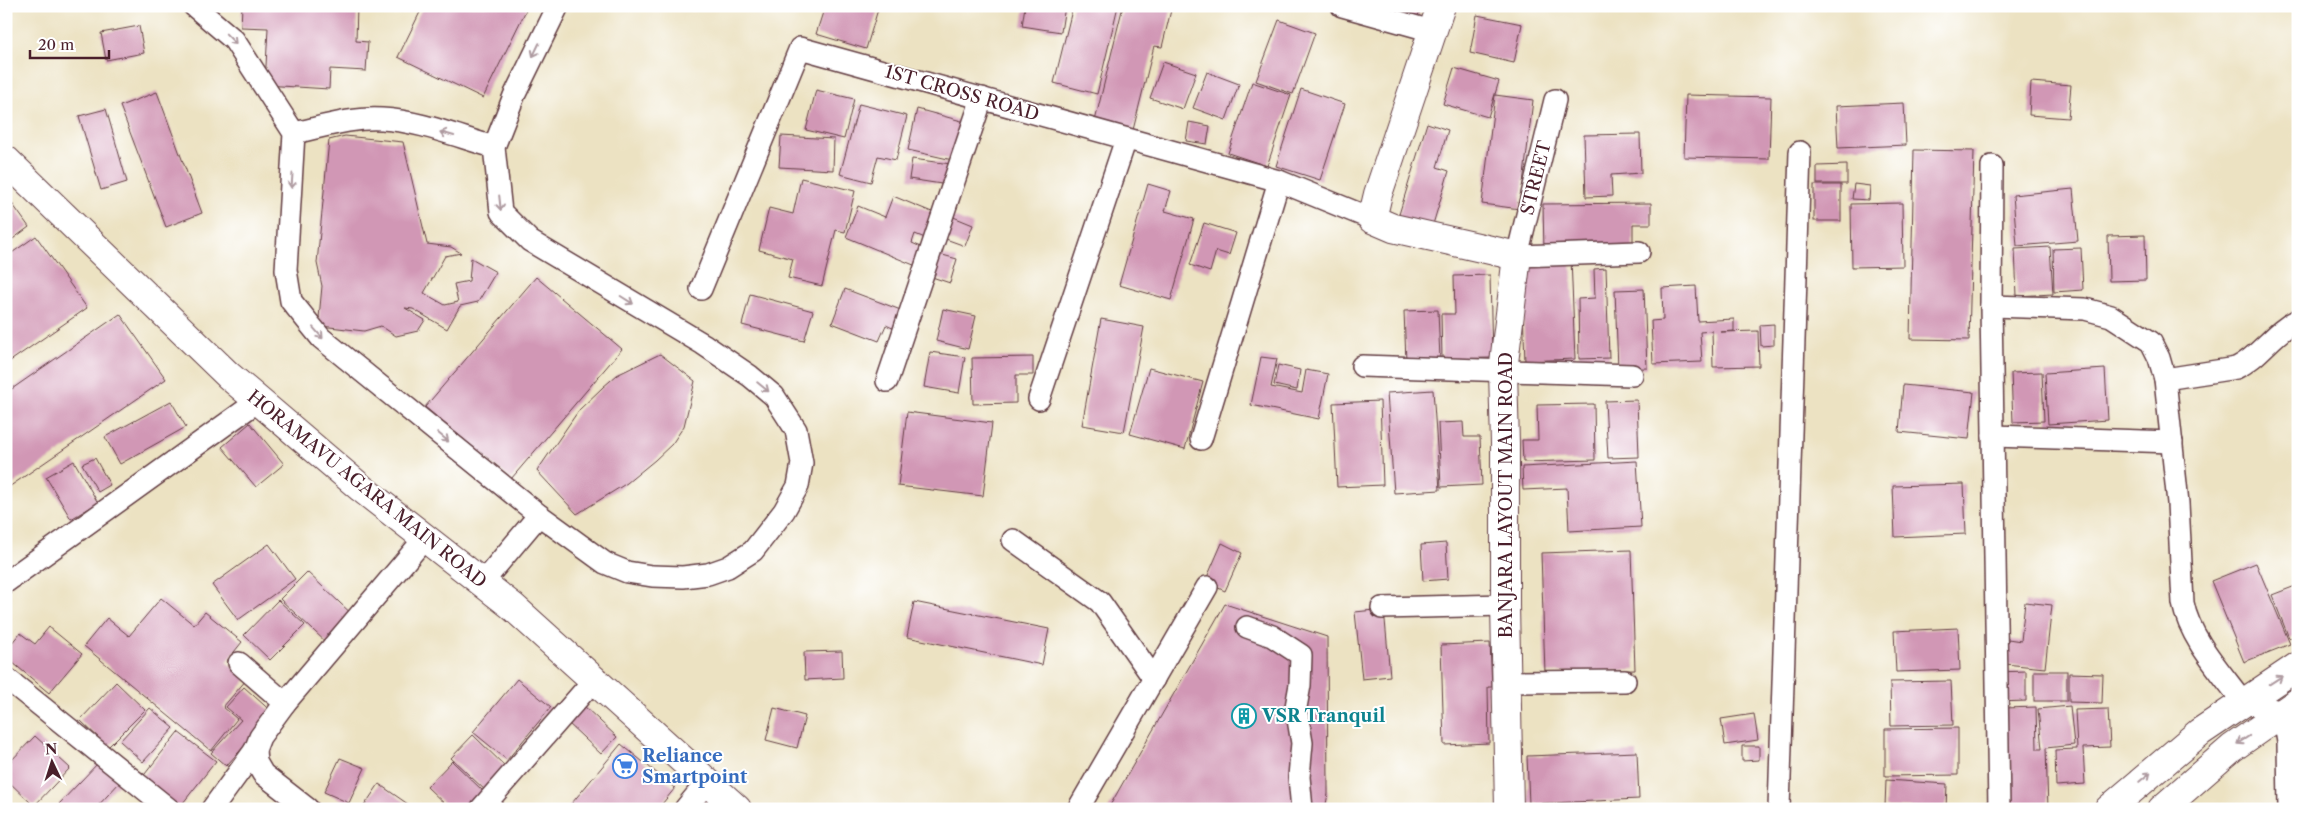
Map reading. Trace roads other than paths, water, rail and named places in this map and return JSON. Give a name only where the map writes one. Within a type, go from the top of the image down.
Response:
[{"type":"street","points":[[194,6],[234,40],[294,133],[286,270],[291,301],[321,338],[539,515],[605,564],[627,572],[652,576],[683,577],[708,574],[728,567],[753,551],[784,511],[798,486],[802,463],[796,430],[774,396],[750,376],[703,344],[530,241],[501,212],[494,147],[514,96],[558,6]]},
{"type":"street","points":[[1342,6],[1437,19],[1378,194],[1372,219],[1394,228],[1517,256],[1639,252]]},
{"type":"street","name":"1ST CROSS ROAD","points":[[701,289],[800,48],[1279,181],[1372,219]]},
{"type":"street","points":[[886,381],[982,98]]},
{"type":"street","name":"STREET","points":[[1517,256],[1555,100]]},
{"type":"street","points":[[294,133],[350,121],[382,118],[414,124],[494,147]]},
{"type":"street","points":[[1039,399],[1126,139]]},
{"type":"street","points":[[1779,809],[1800,152]]},
{"type":"street","name":"HORAMAVU AGARA MAIN ROAD","points":[[6,160],[163,314],[258,401],[361,488],[512,606],[737,809]]},
{"type":"street","points":[[1992,166],[1991,306],[1999,809]]},
{"type":"street","points":[[1201,439],[1279,181]]},
{"type":"street","name":"BANJARA LAYOUT MAIN ROAD","points":[[1508,809],[1505,605],[1506,444],[1502,371],[1517,256]]},
{"type":"street","points":[[1991,306],[2085,309],[2111,316],[2151,342],[2159,358],[2165,379],[2186,617],[2193,631],[2243,702],[2290,707]]},
{"type":"street","points":[[2165,379],[2236,368],[2247,363],[2278,331],[2298,320]]},
{"type":"street","points":[[1362,366],[1632,375]]},
{"type":"street","points":[[6,582],[258,401]]},
{"type":"street","points":[[1993,436],[2172,442]]},
{"type":"street","points":[[482,582],[539,515]]},
{"type":"street","points":[[212,809],[255,750],[260,737],[285,703],[425,538]]},
{"type":"street","points":[[1013,540],[1100,602],[1154,680]]},
{"type":"street","points":[[1078,809],[1207,587]]},
{"type":"street","points":[[1382,608],[1505,605]]},
{"type":"street","points":[[1247,628],[1272,636],[1302,655],[1296,707],[1302,743],[1299,777],[1302,809]]},
{"type":"street","points":[[239,663],[285,703]]},
{"type":"street","points":[[2108,809],[2200,732],[2298,666]]},
{"type":"street","points":[[6,678],[169,809]]},
{"type":"street","points":[[481,809],[593,681]]},
{"type":"street","points":[[1506,682],[1625,681]]},
{"type":"street","points":[[2162,809],[2232,748],[2290,707]]},
{"type":"street","points":[[2289,809],[2288,742],[2290,707]]},
{"type":"street","points":[[255,750],[256,762],[263,774],[308,809]]},
{"type":"street","points":[[685,809],[707,782]]},
{"type":"place","name":"VSR Tranquil","points":[[1244,716]]},
{"type":"place","name":"Reliance Smartpoint","points":[[625,766]]}]
